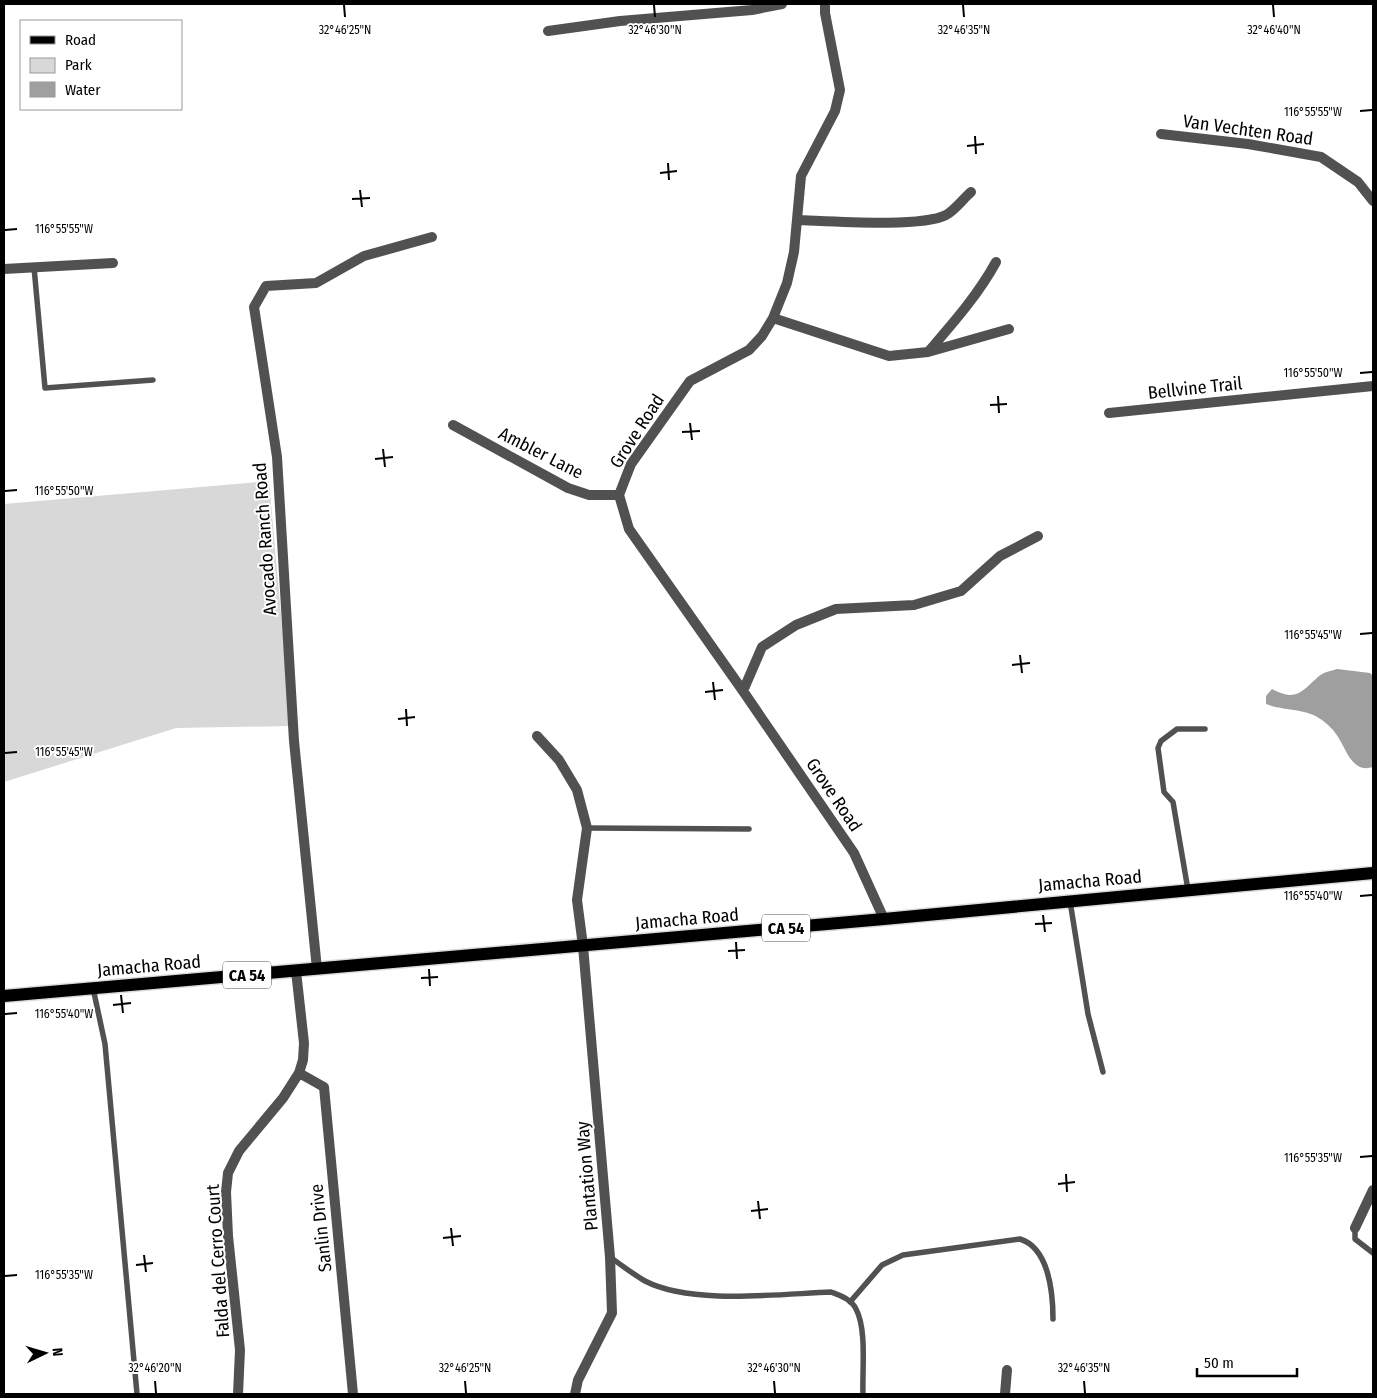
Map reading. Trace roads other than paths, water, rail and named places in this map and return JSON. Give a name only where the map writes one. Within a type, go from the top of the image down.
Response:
[{"type":"main road","name":"Jamacha Road","points":[[4,996],[584,946],[1373,873]]},
{"type":"street","points":[[548,31],[620,21],[752,10],[782,4]]},
{"type":"street","name":"Grove Road","points":[[825,4],[825,13],[840,90],[835,111],[801,176],[794,252],[787,283],[773,318],[762,336],[749,350],[690,382],[631,464],[619,495],[629,529],[743,690],[854,853],[884,919]]},
{"type":"street","name":"Van Vechten Road","points":[[1161,134],[1248,144],[1321,158],[1358,182],[1373,201]]},
{"type":"street","points":[[797,220],[856,222],[931,219],[946,215],[971,192]]},
{"type":"street","name":"Avocado Ranch Road","points":[[317,969],[294,741],[276,457],[254,307],[266,286],[316,283],[364,256],[432,237]]},
{"type":"street","points":[[928,352],[986,280],[996,262]]},
{"type":"street","points":[[4,269],[113,263]]},
{"type":"street","points":[[773,318],[889,356],[928,352],[1009,329]]},
{"type":"street","name":"Bellvine Trail","points":[[1109,413],[1373,386]]},
{"type":"street","name":"Ambler Lane","points":[[453,425],[568,488],[589,495],[619,495]]},
{"type":"street","points":[[743,690],[762,646],[796,625],[836,609],[914,605],[961,591],[1000,556],[1038,536]]},
{"type":"street","points":[[537,736],[559,760],[577,790],[587,828]]},
{"type":"street","name":"Plantation Way","points":[[575,1394],[578,1380],[612,1313],[610,1257],[584,946],[578,900],[587,828]]},
{"type":"street","name":"Falda del Cerro Court","points":[[238,1394],[240,1350],[228,1236],[226,1192],[228,1173],[239,1151],[277,1105],[299,1073],[303,1060],[304,1043],[296,971]]},
{"type":"street","name":"Sanlin Drive","points":[[299,1073],[324,1087],[353,1394]]},
{"type":"street","points":[[1355,1228],[1373,1190]]},
{"type":"street","points":[[1005,1394],[1007,1370]]},
{"type":"lane","points":[[34,267],[45,388],[153,380]]},
{"type":"lane","points":[[1188,890],[1173,802],[1164,792],[1158,748],[1161,741],[1178,729],[1205,729]]},
{"type":"lane","points":[[587,828],[749,829]]},
{"type":"lane","points":[[1070,901],[1088,1014],[1103,1072]]},
{"type":"lane","points":[[93,988],[105,1044],[137,1394]]},
{"type":"lane","points":[[1355,1228],[1355,1239],[1373,1253]]},
{"type":"lane","points":[[850,1302],[882,1265],[903,1255],[1020,1239],[1033,1245],[1040,1254],[1053,1293],[1053,1319]]},
{"type":"lane","points":[[610,1257],[645,1281],[668,1289],[710,1296],[831,1292],[845,1297],[856,1307],[861,1323],[863,1394]]},
{"type":"water","points":[[1337,669],[1370,673],[1373,676],[1373,767],[1359,767],[1354,763],[1333,730],[1316,716],[1266,704],[1266,696],[1272,689],[1287,695],[1293,695],[1303,691],[1321,675]]}]
